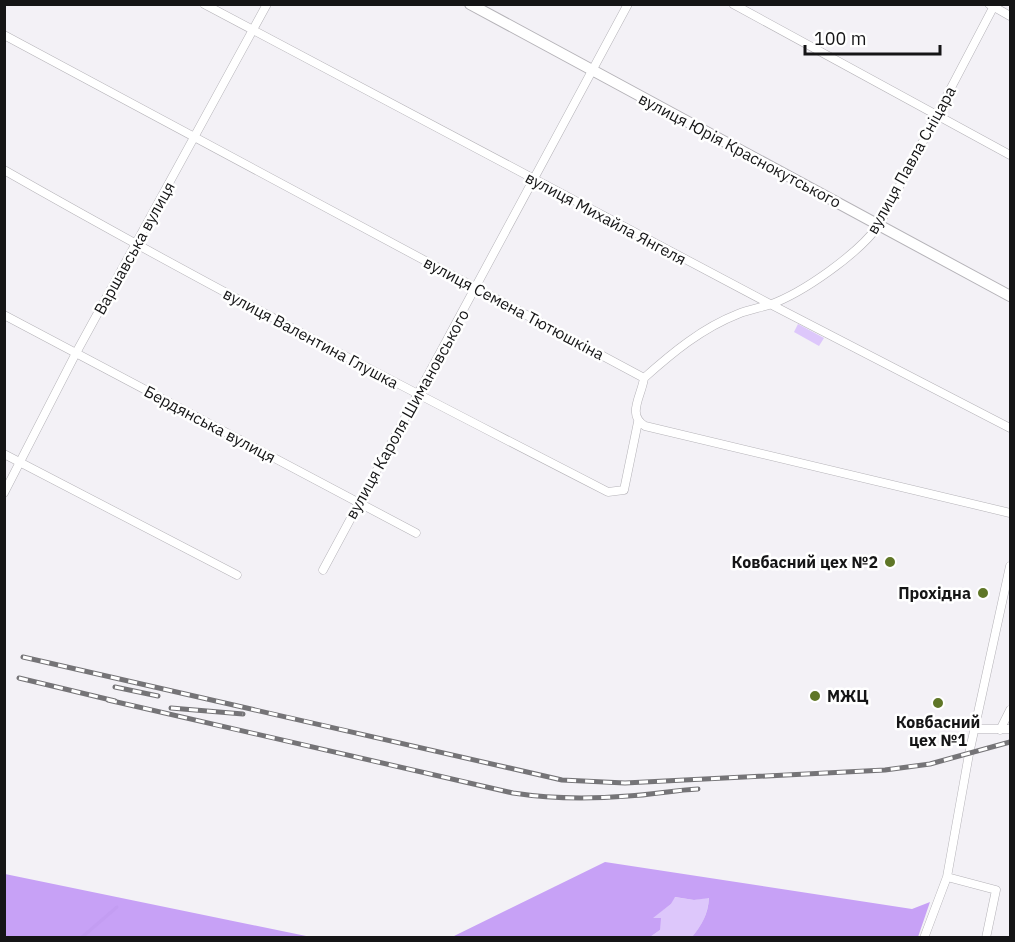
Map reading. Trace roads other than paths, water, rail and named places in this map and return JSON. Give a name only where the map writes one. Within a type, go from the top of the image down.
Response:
[{"type":"street","name":"вулиця Михайла Янгеля","points":[[204,4],[770,304],[1011,428]]},
{"type":"street","name":"Варшавська вулиця","points":[[4,493],[76,353],[267,4]]},
{"type":"street","name":"вулиця Юрія Краснокутського","points":[[470,4],[1011,296]]},
{"type":"street","name":"вулиця Кароля Шимановського","points":[[323,570],[628,4]]},
{"type":"street","points":[[733,4],[1011,155]]},
{"type":"street","points":[[992,5],[1011,16]]},
{"type":"street","name":"вулиця Павла Сніцара","points":[[644,378],[688,341],[737,314],[770,304],[794,292],[860,246],[879,225],[992,5]]},
{"type":"street","name":"вулиця Семена Тютюшкіна","points":[[4,35],[644,378]]},
{"type":"street","name":"вулиця Валентина Глушка","points":[[4,170],[135,245],[608,492],[624,490],[638,422]]},
{"type":"street","name":"Бердянська вулиця","points":[[4,315],[416,533]]},
{"type":"street","points":[[644,378],[635,416],[638,422],[654,429],[1011,513]]},
{"type":"street","points":[[4,454],[237,575]]},
{"type":"street","points":[[924,938],[947,877],[974,729],[1011,566]]},
{"type":"street","points":[[1000,730],[1011,710]]},
{"type":"street","points":[[974,729],[1011,729]]},
{"type":"street","points":[[947,877],[996,890],[986,938]]},
{"type":"waterway","points":[[81,938],[117,907]]},
{"type":"railway","points":[[23,657],[562,780],[625,783],[885,770],[930,764],[1010,742]]},
{"type":"railway","points":[[19,678],[115,701]]},
{"type":"railway","points":[[115,687],[158,696]]},
{"type":"railway","points":[[108,700],[513,793],[585,798],[698,789]]},
{"type":"railway","points":[[171,708],[243,714]]},
{"type":"place","name":"Ковбасний цех №2","points":[[890,562]]},
{"type":"place","name":"Прохідна","points":[[983,593]]},
{"type":"place","name":"МЖЦ","points":[[815,696]]},
{"type":"place","name":"Ковбасний цех №1","points":[[938,703]]}]
